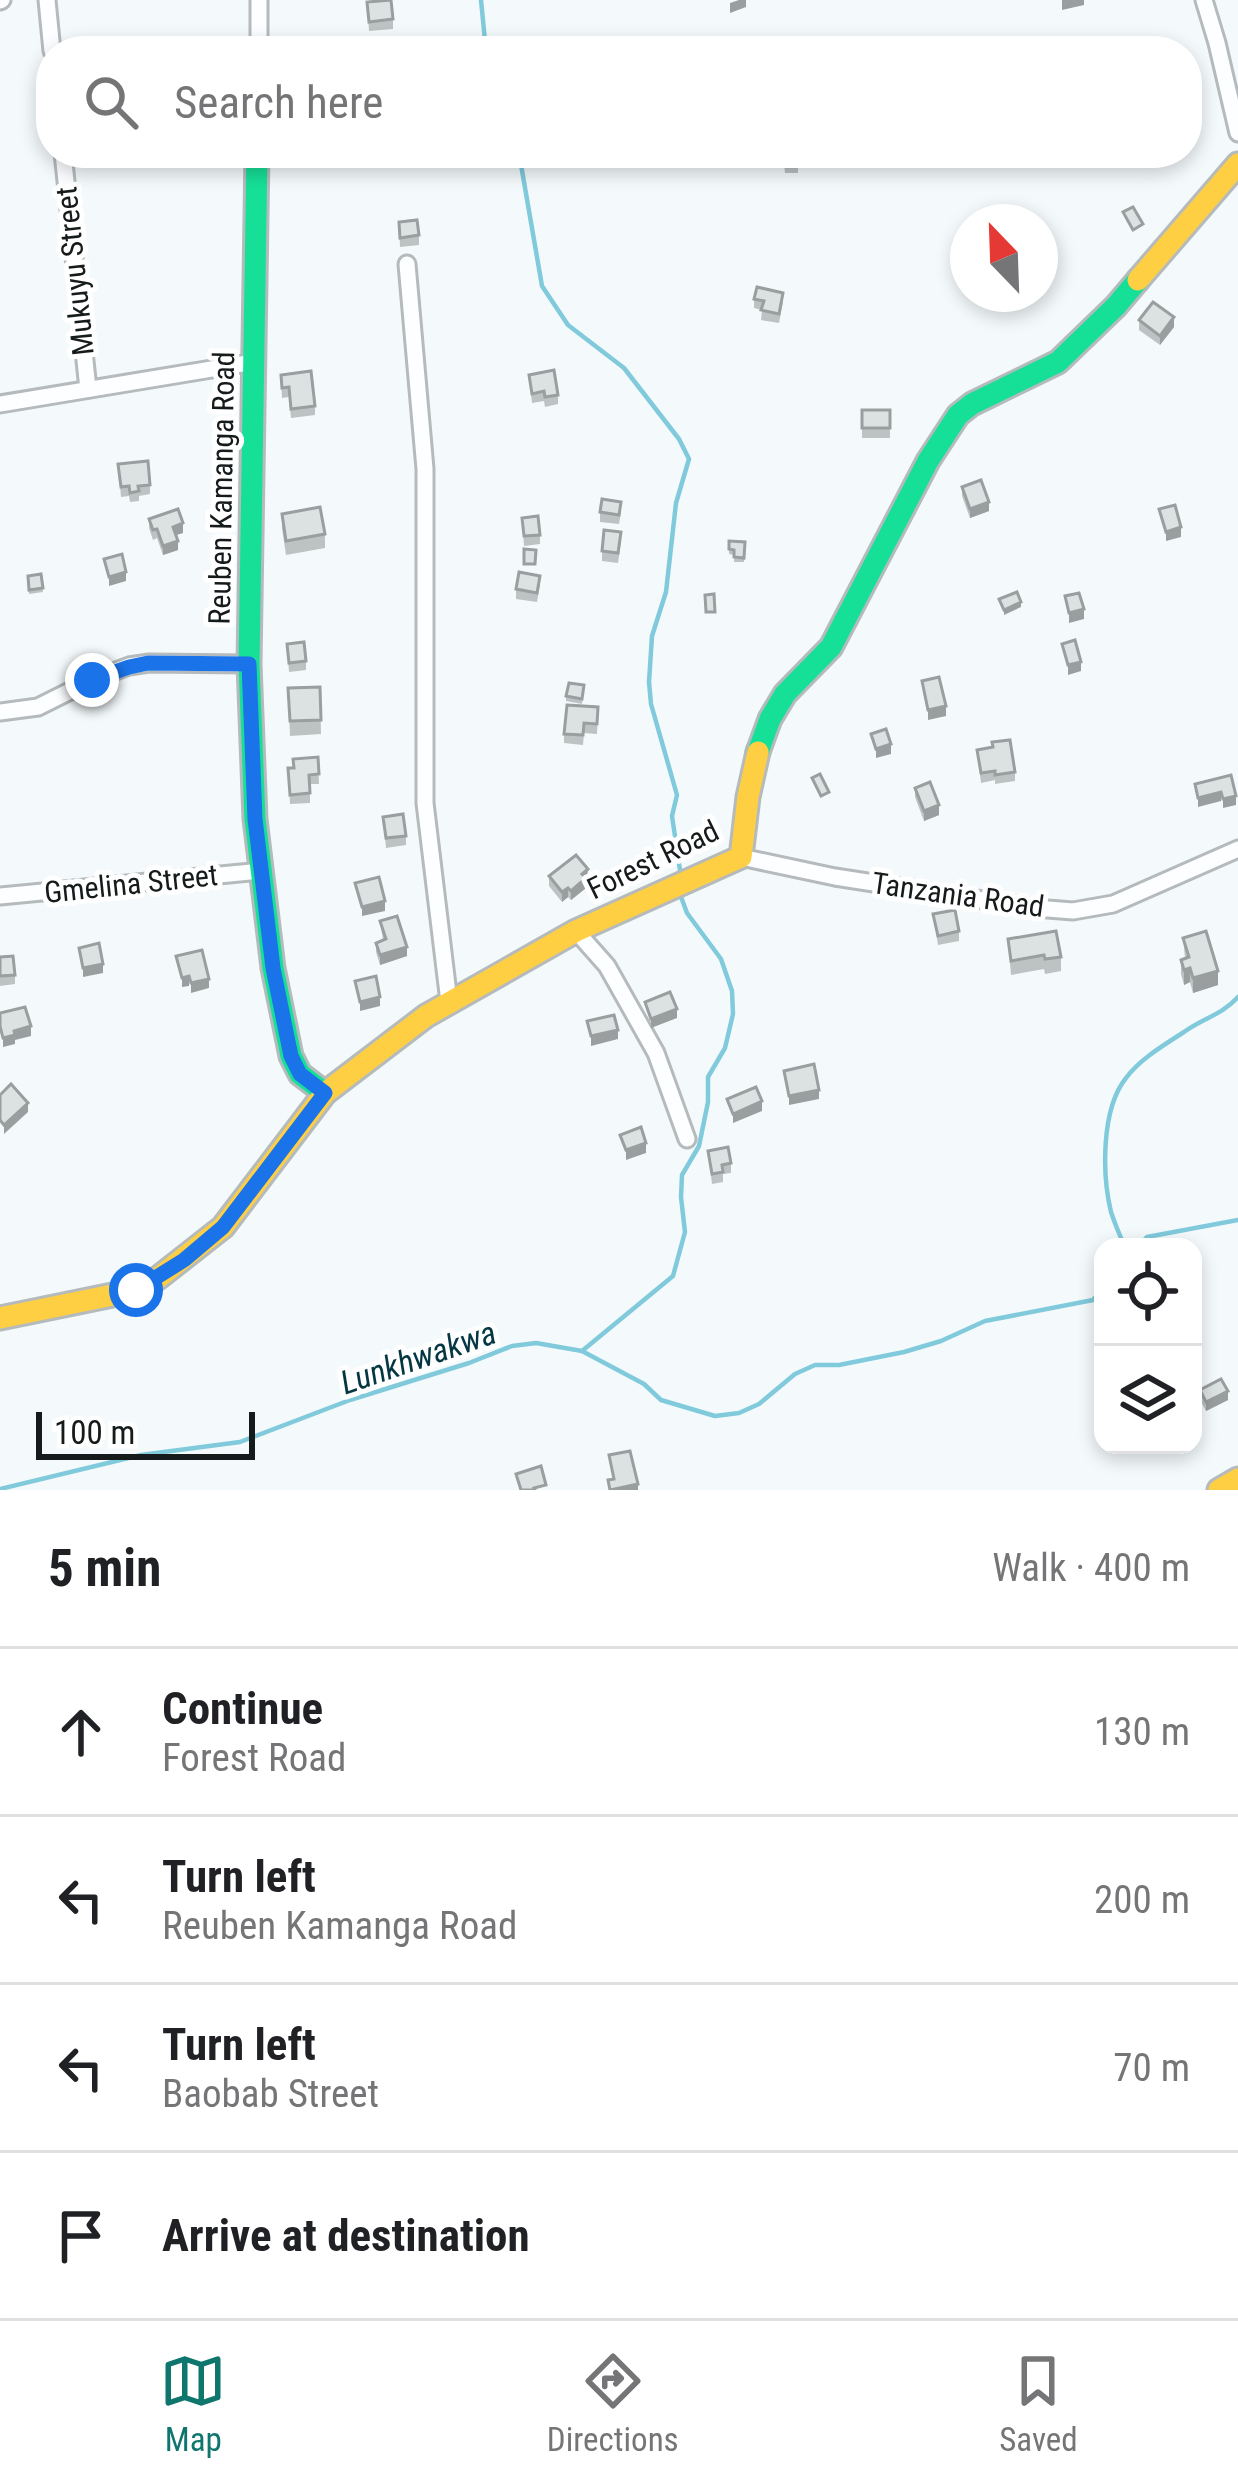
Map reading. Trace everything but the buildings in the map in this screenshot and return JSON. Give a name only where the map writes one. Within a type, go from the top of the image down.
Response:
[{"type":"street","points":[[47,0],[51,36]]},
{"type":"street","points":[[259,36],[260,0]]},
{"type":"street","points":[[1204,0],[1238,133]]},
{"type":"street","name":"Forest Road","points":[[0,1318],[136,1290],[158,1278],[223,1227],[325,1093],[381,1048],[449,1002],[576,931],[741,857],[750,785],[778,704],[831,647],[952,424],[972,404],[1058,362],[1116,306],[1238,164]]},
{"type":"street","name":"Mukuyu Street","points":[[65,168],[88,389]]},
{"type":"street","name":"Reuben Kamanga Road","points":[[257,168],[249,664],[255,819],[273,968],[291,1056],[300,1074],[325,1093]]},
{"type":"street","points":[[407,264],[424,469],[425,803],[449,1002]]},
{"type":"street","points":[[0,404],[254,362]]},
{"type":"street","points":[[0,712],[38,707],[92,680],[148,663],[249,664]]},
{"type":"street","name":"Tanzania Road","points":[[741,857],[835,877],[1073,911],[1113,904],[1238,849]]},
{"type":"street","name":"Gmelina Street","points":[[0,896],[261,871]]},
{"type":"street","points":[[576,931],[607,966],[656,1053],[687,1139]]},
{"type":"street","points":[[1219,1490],[1238,1479]]},
{"type":"waterway","points":[[481,0],[485,36]]},
{"type":"waterway","points":[[522,168],[542,286],[568,325],[624,368],[689,459],[676,503],[666,592],[652,636],[649,682],[677,795],[672,816],[681,877]]},
{"type":"waterway","points":[[582,1351],[673,1276],[685,1232],[682,1175],[699,1146],[708,1077],[725,1048],[733,1014],[732,991],[721,959],[687,913],[680,894]]},
{"type":"waterway","points":[[1121,1238],[1106,1180],[1108,1124],[1118,1091],[1145,1059],[1238,997]]},
{"type":"waterway","name":"Lunkhwakwa","points":[[1146,1238],[1238,1220]]},
{"type":"waterway","name":"Lunkhwakwa","points":[[0,1489],[141,1455],[240,1442],[512,1346],[536,1343],[582,1351],[644,1384],[661,1400],[715,1416],[759,1404],[795,1374],[815,1365],[904,1352],[985,1321],[1094,1299]]},
{"type":"traffic: fast","points":[[257,168],[249,664],[255,819],[273,968],[291,1056],[300,1074],[325,1093]]},
{"type":"traffic: fast","points":[[758,752],[785,694],[831,647],[928,461],[958,415],[1058,362],[1138,280]]},
{"type":"traffic: slow","points":[[1138,280],[1238,164]]},
{"type":"traffic: slow","points":[[0,1318],[137,1290],[158,1278],[223,1227],[325,1093],[426,1016],[576,931],[741,857],[758,752]]},
{"type":"traffic: slow","points":[[1219,1490],[1238,1479]]},
{"type":"route","points":[[92,680],[148,663],[249,664],[255,819],[273,968],[291,1056],[300,1074],[325,1093],[223,1227],[184,1260],[136,1290]]}]
